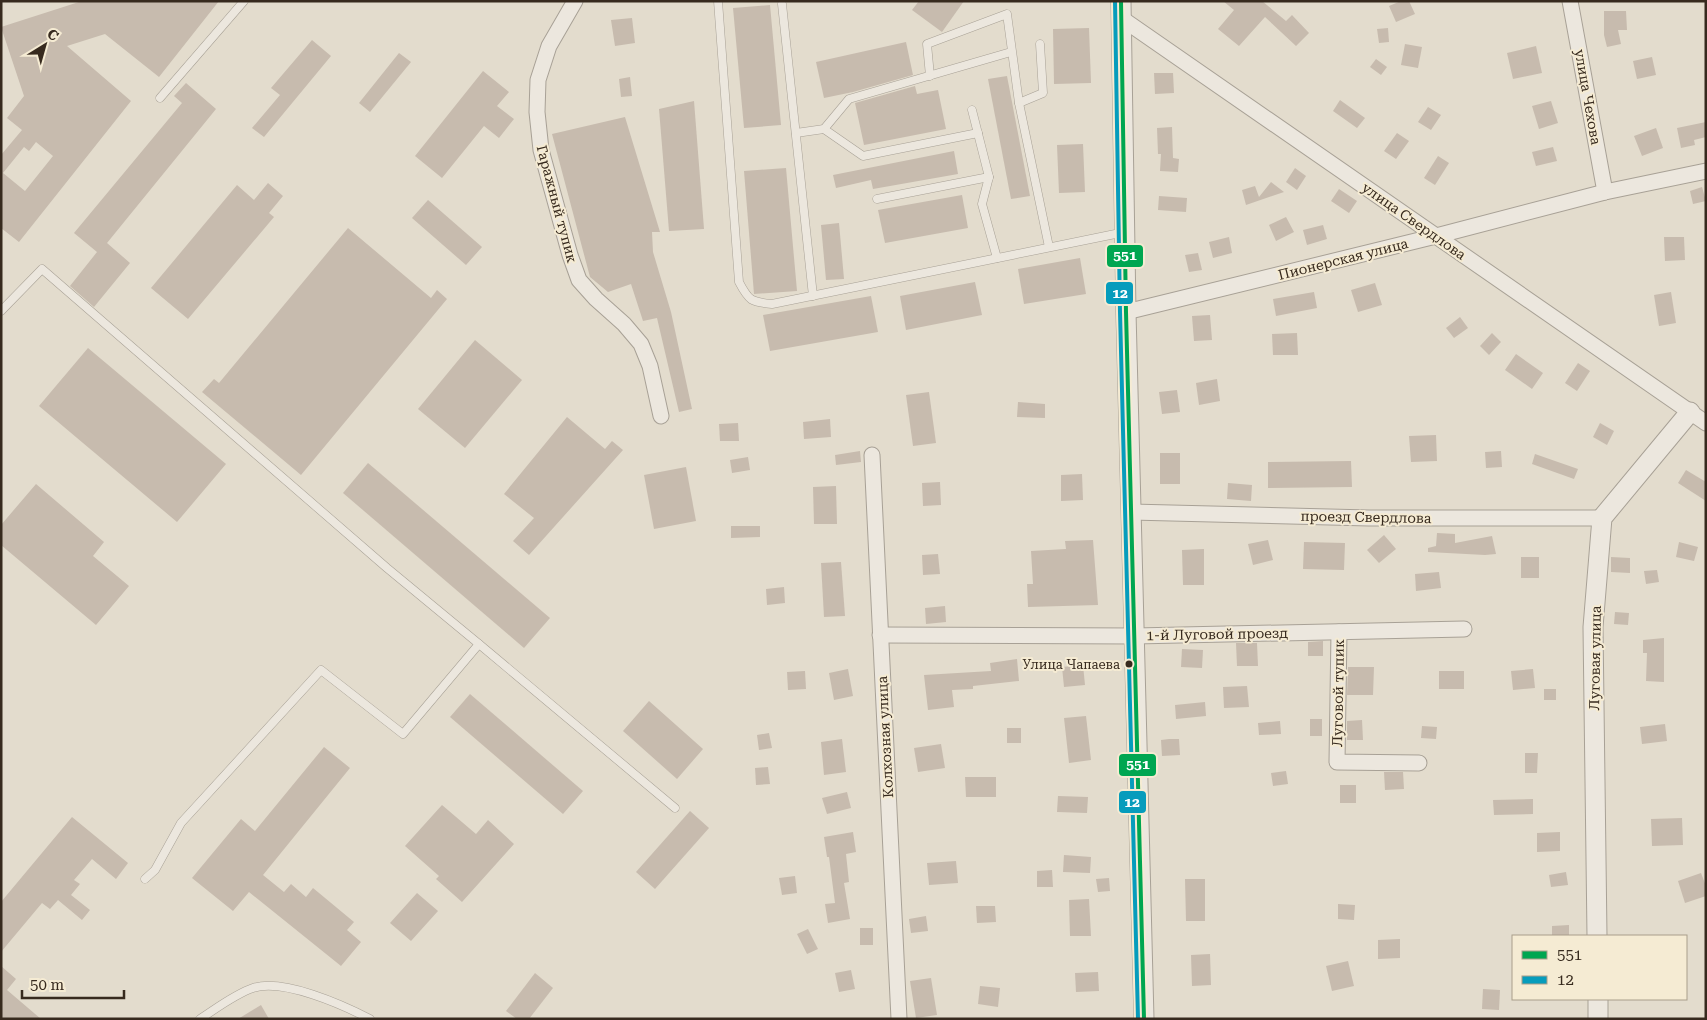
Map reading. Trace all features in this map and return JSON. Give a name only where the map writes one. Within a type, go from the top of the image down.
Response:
[{"type":"street","name":"Гаражный тупик","points":[[575,1],[549,46],[538,80],[537,112],[542,150],[570,255],[579,280],[596,299],[624,324],[641,344],[650,366],[661,416]]},
{"type":"street","name":"улица Чехова","points":[[1570,1],[1605,192]]},
{"type":"street","points":[[1121,10],[1126,312],[1144,1019]]},
{"type":"street","name":"улица Свердлова","points":[[1121,10],[1436,236],[1706,423]]},
{"type":"street","name":"Пионерская улица","points":[[1126,312],[1436,236],[1605,192],[1706,171]]},
{"type":"street","points":[[1602,518],[1690,412]]},
{"type":"street","name":"Колхозная улица","points":[[872,455],[899,1019]]},
{"type":"street","name":"проезд Свердлова","points":[[1131,512],[1369,518],[1602,518]]},
{"type":"street","name":"Луговая улица","points":[[1597,935],[1593,627],[1602,518]]},
{"type":"street","name":"1-й Луговой проезд","points":[[880,635],[1135,636],[1464,630]]},
{"type":"street","name":"Луговой тупик","points":[[1339,632],[1337,762],[1419,763]]},
{"type":"street","points":[[1598,1000],[1598,1019]]},
{"type":"lane","points":[[160,98],[244,1]]},
{"type":"lane","points":[[718,1],[739,282],[746,296],[753,302],[772,304],[1125,232]]},
{"type":"lane","points":[[782,4],[813,296]]},
{"type":"lane","points":[[930,76],[927,44],[1007,14],[1019,103],[1050,248]]},
{"type":"lane","points":[[1019,103],[1043,93],[1040,44]]},
{"type":"lane","points":[[796,133],[824,129],[849,99],[1011,52]]},
{"type":"lane","points":[[972,110],[988,177],[982,204],[997,258]]},
{"type":"lane","points":[[824,129],[863,156],[978,133]]},
{"type":"lane","points":[[877,199],[988,177]]},
{"type":"lane","points":[[1,311],[42,269],[387,568],[675,808]]},
{"type":"lane","points":[[145,879],[155,870],[181,824],[321,670],[403,734],[479,644]]},
{"type":"lane","points":[[200,1019],[246,990],[266,985],[318,996],[370,1019]]},
{"type":"building","points":[[82,1],[219,1],[159,77],[105,34],[67,46],[131,101],[19,242],[1,228],[1,155],[22,130],[7,118],[24,96],[1,27]],"holes":[[[36,142],[53,156],[25,191],[3,173],[24,147],[29,151]]]},
{"type":"building","points":[[919,1],[964,1],[942,32],[912,10]]},
{"type":"building","points":[[1223,1],[1262,1],[1286,21],[1292,15],[1309,33],[1296,46],[1265,17],[1239,46],[1218,29],[1234,10]]},
{"type":"building","points":[[1401,1],[1409,1],[1415,14],[1396,22],[1389,6]]},
{"type":"building","points":[[770,5],[781,125],[744,128],[733,8]]},
{"type":"building","points":[[1604,11],[1626,11],[1627,30],[1618,30],[1621,44],[1607,47],[1604,35]]},
{"type":"building","points":[[632,18],[635,43],[615,46],[611,20]]},
{"type":"building","points":[[1089,28],[1091,83],[1054,84],[1053,29]]},
{"type":"building","points":[[1388,28],[1389,42],[1379,43],[1377,29]]},
{"type":"building","points":[[312,40],[331,56],[264,137],[252,128],[280,95],[271,88]]},
{"type":"building","points":[[906,42],[913,75],[824,98],[816,62]]},
{"type":"building","points":[[1405,44],[1422,47],[1418,68],[1401,65]]},
{"type":"building","points":[[1536,46],[1542,73],[1513,79],[1507,53]]},
{"type":"building","points":[[399,53],[411,62],[370,112],[359,103]]},
{"type":"building","points":[[1652,57],[1656,75],[1637,79],[1633,61]]},
{"type":"building","points":[[1376,59],[1387,67],[1381,75],[1370,67]]},
{"type":"building","points":[[483,71],[509,92],[497,106],[514,119],[499,138],[484,126],[442,178],[415,156]]},
{"type":"building","points":[[1154,73],[1173,73],[1174,93],[1155,94]]},
{"type":"building","points":[[1007,76],[1030,196],[1011,199],[988,79]]},
{"type":"building","points":[[630,77],[632,96],[621,97],[619,79]]},
{"type":"building","points":[[186,83],[216,109],[107,243],[130,263],[94,307],[70,286],[97,252],[74,233],[182,103],[174,96]]},
{"type":"building","points":[[915,86],[917,94],[938,90],[946,129],[864,145],[855,103]]},
{"type":"building","points":[[1340,100],[1365,118],[1357,128],[1333,111]]},
{"type":"building","points":[[694,101],[704,229],[669,231],[659,109]]},
{"type":"building","points":[[1551,101],[1558,123],[1539,129],[1532,106]]},
{"type":"building","points":[[1428,107],[1441,115],[1431,130],[1418,122]]},
{"type":"building","points":[[625,117],[660,232],[652,232],[653,252],[671,312],[692,409],[679,412],[657,318],[643,321],[631,284],[608,292],[590,277],[552,134]]},
{"type":"building","points":[[1706,122],[1706,137],[1694,140],[1695,145],[1681,148],[1677,128]]},
{"type":"building","points":[[1172,127],[1173,158],[1179,159],[1178,172],[1160,171],[1161,154],[1158,154],[1157,128]]},
{"type":"building","points":[[1656,128],[1663,148],[1642,156],[1634,136]]},
{"type":"building","points":[[1397,133],[1409,141],[1396,159],[1384,151]]},
{"type":"building","points":[[1083,144],[1085,192],[1059,193],[1057,145]]},
{"type":"building","points":[[1553,147],[1557,161],[1536,166],[1532,152]]},
{"type":"building","points":[[954,151],[958,174],[873,189],[871,180],[836,188],[833,175]]},
{"type":"building","points":[[1438,156],[1449,163],[1435,185],[1424,178]]},
{"type":"building","points":[[786,168],[797,291],[754,294],[744,171]]},
{"type":"building","points":[[1295,168],[1306,176],[1297,190],[1286,182]]},
{"type":"building","points":[[1271,182],[1284,192],[1246,205],[1242,190],[1255,186],[1259,197]]},
{"type":"building","points":[[268,183],[283,196],[269,213],[274,217],[188,319],[151,288],[237,185],[254,200]]},
{"type":"building","points":[[1702,187],[1706,201],[1693,204],[1690,191]]},
{"type":"building","points":[[1339,189],[1357,201],[1349,213],[1331,201]]},
{"type":"building","points":[[962,195],[968,228],[885,243],[878,210]]},
{"type":"building","points":[[1159,196],[1187,198],[1186,212],[1158,210]]},
{"type":"building","points":[[428,200],[482,247],[466,265],[412,218]]},
{"type":"building","points":[[1286,217],[1294,232],[1276,241],[1269,225]]},
{"type":"building","points":[[839,223],[844,279],[826,280],[821,225]]},
{"type":"building","points":[[1323,225],[1327,239],[1307,245],[1303,230]]},
{"type":"building","points":[[348,228],[431,298],[437,290],[447,299],[301,475],[202,392],[214,379],[219,383]]},
{"type":"building","points":[[1229,237],[1232,253],[1213,258],[1209,242]]},
{"type":"building","points":[[1664,237],[1684,237],[1685,260],[1665,261]]},
{"type":"building","points":[[1198,253],[1202,270],[1189,272],[1185,255]]},
{"type":"building","points":[[1080,258],[1086,294],[1024,304],[1018,269]]},
{"type":"building","points":[[975,282],[982,315],[906,330],[900,296]]},
{"type":"building","points":[[1375,283],[1382,305],[1358,312],[1351,290]]},
{"type":"building","points":[[1314,292],[1317,308],[1276,316],[1273,299]]},
{"type":"building","points":[[1671,292],[1676,323],[1659,326],[1654,295]]},
{"type":"building","points":[[871,296],[878,332],[770,351],[763,315]]},
{"type":"building","points":[[1210,315],[1212,340],[1194,341],[1192,316]]},
{"type":"building","points":[[1460,317],[1468,328],[1454,338],[1446,328]]},
{"type":"building","points":[[1297,333],[1298,355],[1273,355],[1272,334]]},
{"type":"building","points":[[1492,333],[1501,342],[1489,355],[1480,346]]},
{"type":"building","points":[[475,340],[522,380],[465,448],[418,409]]},
{"type":"building","points":[[88,348],[226,464],[177,522],[39,406]]},
{"type":"building","points":[[1516,354],[1543,373],[1532,389],[1505,370]]},
{"type":"building","points":[[1578,363],[1590,371],[1577,391],[1565,383]]},
{"type":"building","points":[[1217,379],[1220,401],[1199,405],[1196,383]]},
{"type":"building","points":[[1177,390],[1180,412],[1162,414],[1159,392]]},
{"type":"building","points":[[929,392],[936,443],[913,446],[906,395]]},
{"type":"building","points":[[1018,402],[1045,404],[1045,418],[1017,417]]},
{"type":"building","points":[[567,417],[605,449],[612,441],[623,450],[529,555],[513,541],[534,518],[504,494]]},
{"type":"building","points":[[830,419],[831,437],[804,439],[803,422]]},
{"type":"building","points":[[738,423],[739,441],[720,441],[719,424]]},
{"type":"building","points":[[1600,423],[1614,431],[1607,445],[1593,437]]},
{"type":"building","points":[[1436,435],[1437,461],[1411,462],[1409,436]]},
{"type":"building","points":[[860,451],[861,462],[836,465],[835,455]]},
{"type":"building","points":[[1501,451],[1502,467],[1486,468],[1485,452]]},
{"type":"building","points":[[1160,453],[1180,453],[1180,484],[1160,484]]},
{"type":"building","points":[[1535,454],[1578,469],[1574,479],[1532,464]]},
{"type":"building","points":[[748,457],[750,470],[732,473],[730,460]]},
{"type":"building","points":[[1351,461],[1352,487],[1268,488],[1268,462]]},
{"type":"building","points":[[368,463],[550,618],[524,648],[343,493]]},
{"type":"building","points":[[686,467],[696,521],[654,529],[644,475]]},
{"type":"building","points":[[1686,470],[1706,482],[1706,501],[1678,483]]},
{"type":"building","points":[[1082,474],[1083,500],[1061,501],[1061,475]]},
{"type":"building","points":[[940,482],[941,505],[923,506],[922,483]]},
{"type":"building","points":[[1228,483],[1252,485],[1251,501],[1227,499]]},
{"type":"building","points":[[36,484],[104,542],[93,556],[129,586],[96,625],[1,545],[1,525]]},
{"type":"building","points":[[836,486],[837,524],[814,524],[813,487]]},
{"type":"building","points":[[731,526],[760,526],[760,537],[731,538]]},
{"type":"building","points":[[1437,533],[1455,534],[1455,543],[1492,536],[1496,554],[1428,552],[1428,548],[1436,546]]},
{"type":"building","points":[[1384,535],[1396,549],[1379,563],[1367,550]]},
{"type":"building","points":[[1093,540],[1098,605],[1028,607],[1027,584],[1033,584],[1031,551],[1066,549],[1065,541]]},
{"type":"building","points":[[1268,540],[1273,560],[1253,565],[1248,544]]},
{"type":"building","points":[[1304,542],[1345,543],[1344,570],[1303,569]]},
{"type":"building","points":[[1679,542],[1698,547],[1694,561],[1676,557]]},
{"type":"building","points":[[1204,549],[1204,585],[1183,585],[1182,550]]},
{"type":"building","points":[[938,554],[940,574],[923,575],[922,555]]},
{"type":"building","points":[[1521,557],[1539,557],[1539,578],[1521,578]]},
{"type":"building","points":[[1611,557],[1630,558],[1630,573],[1611,572]]},
{"type":"building","points":[[841,562],[845,616],[824,617],[821,563]]},
{"type":"building","points":[[1657,570],[1659,582],[1646,584],[1644,571]]},
{"type":"building","points":[[1439,572],[1441,588],[1416,591],[1415,574]]},
{"type":"building","points":[[784,587],[785,603],[767,605],[766,589]]},
{"type":"building","points":[[945,606],[946,622],[926,624],[925,608]]},
{"type":"building","points":[[1615,612],[1629,613],[1628,625],[1614,624]]},
{"type":"building","points":[[1664,638],[1664,682],[1646,681],[1647,653],[1643,653],[1643,640]]},
{"type":"building","points":[[1323,641],[1323,656],[1308,656],[1308,642]]},
{"type":"building","points":[[1236,643],[1257,643],[1258,666],[1237,666]]},
{"type":"building","points":[[1182,649],[1203,650],[1202,668],[1181,667]]},
{"type":"building","points":[[1017,659],[1019,681],[973,686],[973,689],[952,690],[954,707],[928,710],[924,675],[991,671],[990,663]]},
{"type":"building","points":[[1083,665],[1085,685],[1064,687],[1062,667]]},
{"type":"building","points":[[1348,667],[1374,667],[1373,695],[1347,695]]},
{"type":"building","points":[[848,669],[853,696],[834,700],[829,673]]},
{"type":"building","points":[[1533,669],[1535,688],[1513,690],[1511,671]]},
{"type":"building","points":[[805,671],[806,689],[788,690],[787,672]]},
{"type":"building","points":[[1439,671],[1464,671],[1464,689],[1439,689]]},
{"type":"building","points":[[1247,686],[1249,707],[1224,708],[1223,687]]},
{"type":"building","points":[[1544,689],[1556,689],[1556,700],[1544,700]]},
{"type":"building","points":[[470,694],[583,791],[563,814],[450,717]]},
{"type":"building","points":[[649,701],[703,749],[677,779],[623,731]]},
{"type":"building","points":[[1205,702],[1206,716],[1176,719],[1175,705]]},
{"type":"building","points":[[1086,716],[1091,760],[1069,763],[1064,718]]},
{"type":"building","points":[[1310,719],[1322,719],[1322,736],[1310,736]]},
{"type":"building","points":[[1362,720],[1363,740],[1347,740],[1347,721]]},
{"type":"building","points":[[1280,721],[1281,734],[1259,735],[1258,723]]},
{"type":"building","points":[[1665,724],[1667,741],[1642,744],[1640,727]]},
{"type":"building","points":[[1422,726],[1437,727],[1436,739],[1421,738]]},
{"type":"building","points":[[1007,728],[1021,728],[1021,743],[1007,743]]},
{"type":"building","points":[[769,733],[772,748],[759,750],[757,735]]},
{"type":"building","points":[[842,739],[846,772],[824,775],[821,742]]},
{"type":"building","points":[[1179,739],[1180,755],[1162,756],[1161,740]]},
{"type":"building","points":[[941,744],[945,768],[918,772],[914,748]]},
{"type":"building","points":[[324,747],[350,768],[263,875],[284,892],[291,884],[306,897],[313,888],[354,922],[347,930],[361,942],[341,966],[249,892],[233,911],[192,878],[241,819],[255,831]]},
{"type":"building","points":[[1525,753],[1538,753],[1537,773],[1525,773]]},
{"type":"building","points":[[768,767],[770,784],[756,785],[755,768]]},
{"type":"building","points":[[1286,771],[1288,784],[1273,786],[1271,773]]},
{"type":"building","points":[[1384,772],[1403,772],[1404,789],[1385,790]]},
{"type":"building","points":[[965,777],[996,777],[996,797],[966,797]]},
{"type":"building","points":[[1340,785],[1356,785],[1356,803],[1340,803]]},
{"type":"building","points":[[847,792],[851,808],[827,814],[822,798]]},
{"type":"building","points":[[1058,796],[1088,797],[1087,813],[1057,812]]},
{"type":"building","points":[[1533,799],[1533,814],[1494,815],[1493,800]]},
{"type":"building","points":[[442,805],[476,834],[488,820],[514,844],[462,902],[436,879],[439,876],[405,846]]},
{"type":"building","points":[[690,811],[709,828],[655,889],[636,872]]},
{"type":"building","points":[[72,817],[128,863],[116,879],[92,859],[74,880],[80,884],[71,895],[90,910],[82,920],[58,900],[50,909],[42,903],[1,952],[1,902]]},
{"type":"building","points":[[1682,818],[1683,845],[1652,846],[1651,819]]},
{"type":"building","points":[[853,832],[856,852],[846,854],[849,882],[844,883],[850,919],[828,923],[825,904],[835,903],[829,857],[827,857],[824,837]]},
{"type":"building","points":[[1560,832],[1560,851],[1537,852],[1537,833]]},
{"type":"building","points":[[1064,855],[1091,857],[1090,873],[1063,872]]},
{"type":"building","points":[[956,861],[958,883],[929,885],[927,863]]},
{"type":"building","points":[[1052,870],[1053,887],[1037,887],[1037,871]]},
{"type":"building","points":[[1566,872],[1568,885],[1551,887],[1549,875]]},
{"type":"building","points":[[1701,873],[1706,886],[1706,896],[1685,903],[1678,881]]},
{"type":"building","points":[[795,876],[797,893],[782,895],[779,878]]},
{"type":"building","points":[[1109,878],[1110,891],[1098,892],[1096,879]]},
{"type":"building","points":[[1185,879],[1205,879],[1205,921],[1186,921]]},
{"type":"building","points":[[417,893],[438,911],[411,941],[390,923]]},
{"type":"building","points":[[1089,899],[1091,936],[1070,936],[1069,900]]},
{"type":"building","points":[[1338,904],[1355,905],[1354,920],[1338,919]]},
{"type":"building","points":[[976,906],[995,906],[996,922],[977,923]]},
{"type":"building","points":[[926,916],[928,931],[911,933],[909,919]]},
{"type":"building","points":[[1569,925],[1569,935],[1552,935],[1552,926]]},
{"type":"building","points":[[860,928],[873,928],[873,945],[860,945]]},
{"type":"building","points":[[808,929],[818,949],[807,954],[797,934]]},
{"type":"building","points":[[1400,939],[1400,958],[1378,959],[1378,940]]},
{"type":"building","points":[[1210,954],[1211,985],[1192,986],[1191,955]]},
{"type":"building","points":[[1348,961],[1354,986],[1332,991],[1326,966]]},
{"type":"building","points":[[1,966],[16,979],[7,990],[41,1019],[1,1019]]},
{"type":"building","points":[[851,970],[855,989],[839,992],[835,973]]},
{"type":"building","points":[[1098,972],[1099,991],[1076,992],[1075,973]]},
{"type":"building","points":[[535,973],[553,988],[529,1019],[517,1019],[506,1011]]},
{"type":"building","points":[[931,978],[937,1015],[916,1018],[910,981]]},
{"type":"building","points":[[980,986],[1000,988],[998,1007],[978,1004]]},
{"type":"building","points":[[1483,989],[1500,990],[1499,1010],[1482,1009]]},
{"type":"building","points":[[261,1005],[269,1019],[238,1019]]},
{"type":"transit line","name":"12","points":[[1115,1],[1120,312],[1138,1019]]},
{"type":"transit line","name":"551","points":[[1121,1],[1126,312],[1144,1019]]},
{"type":"place","name":"Улица Чапаева","points":[[1129,664]]}]
